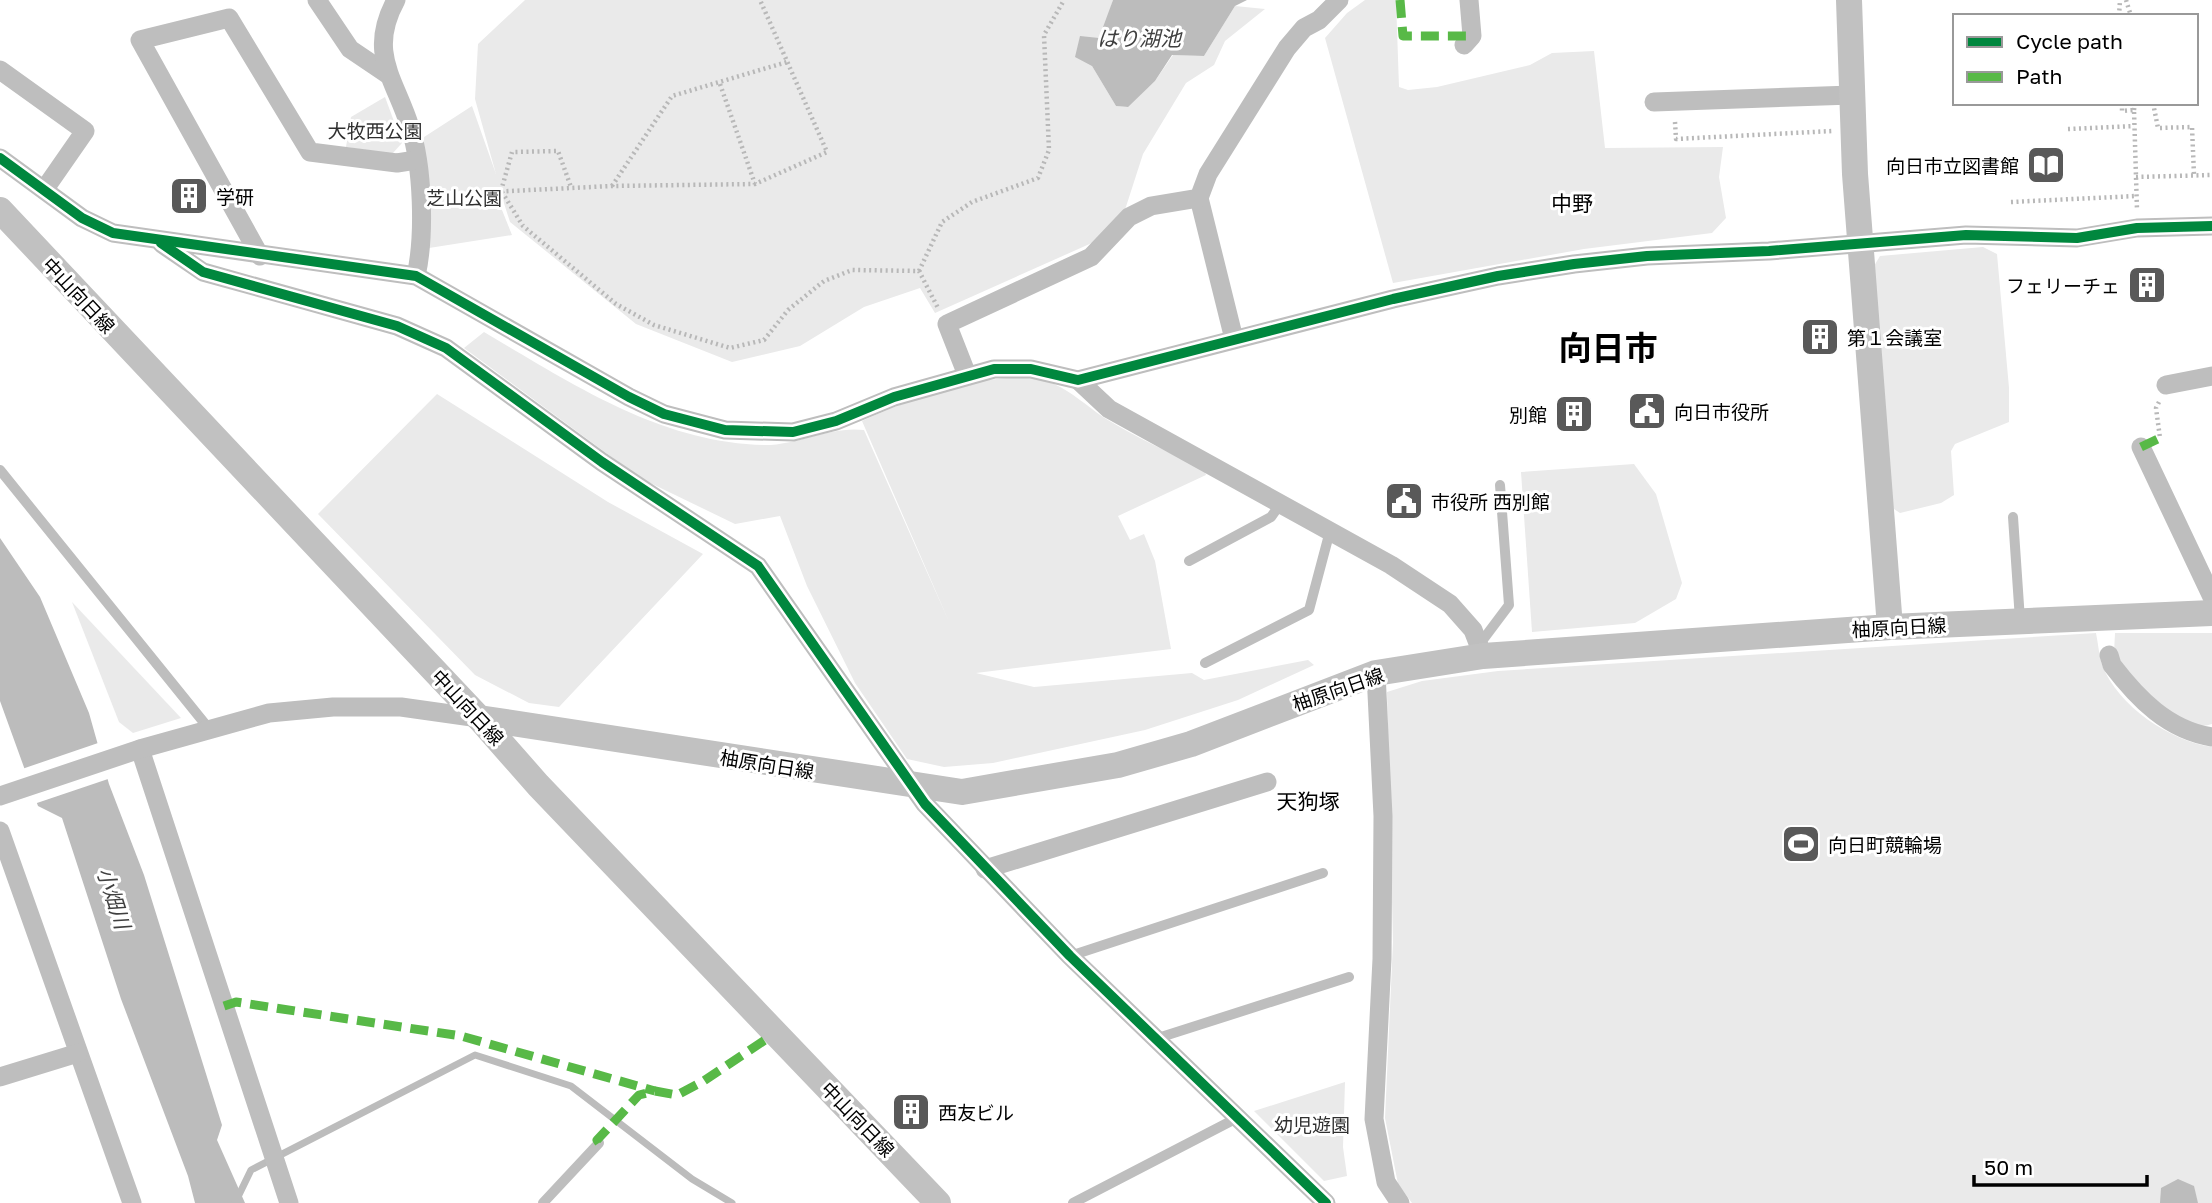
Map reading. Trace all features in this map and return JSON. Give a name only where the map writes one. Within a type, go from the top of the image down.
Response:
[{"type":"main road","points":[[1849,0],[1860,244],[1889,627]]},
{"type":"main road","name":"中山向日線","points":[[0,210],[479,718],[538,785],[938,1203]]},
{"type":"main road","name":"柚原向日線","points":[[479,718],[910,787],[962,792],[1118,765],[1191,744],[1376,673],[1481,650],[2020,620],[2212,613]]},
{"type":"street","points":[[317,0],[350,49],[387,75]]},
{"type":"street","points":[[396,0],[390,10],[383,48],[387,75],[410,127],[416,160],[421,256],[416,276]]},
{"type":"street","points":[[1234,339],[1199,198],[1208,174],[1287,48],[1304,28],[1319,20],[1339,0]]},
{"type":"street","points":[[1464,45],[1472,36],[1469,0]]},
{"type":"street","points":[[260,256],[140,40],[229,18],[310,152],[397,163],[416,160]]},
{"type":"street","points":[[0,70],[85,131],[44,190]]},
{"type":"street","points":[[1664,103],[1852,95]]},
{"type":"street","points":[[0,158],[82,218],[113,233],[260,256],[416,276],[629,397],[664,414],[725,430],[793,432],[836,421],[894,397],[994,369],[1031,369],[1078,380],[1234,339],[1498,276],[1574,264],[1647,256],[1769,251],[1966,234],[2077,237],[2137,228],[2212,226]]},
{"type":"street","points":[[967,375],[947,324],[1091,257],[1129,217],[1151,206],[1199,198]]},
{"type":"street","points":[[157,241],[203,272],[397,326],[446,348],[602,462],[758,566],[788,605],[910,787],[1070,956],[1158,1038],[1316,1200]]},
{"type":"street","points":[[2166,385],[2212,376]]},
{"type":"street","points":[[1078,380],[1109,409],[1391,565],[1450,604],[1473,630],[1481,650]]},
{"type":"street","points":[[2141,447],[2212,597]]},
{"type":"street","points":[[2109,655],[2112,665],[2154,713],[2196,734],[2212,737]]},
{"type":"street","points":[[1376,673],[1383,829],[1382,959],[1374,1119],[1386,1182],[1400,1203]]},
{"type":"street","points":[[3,795],[134,751],[269,713],[333,707],[401,707],[479,718]]},
{"type":"street","points":[[134,751],[289,1203]]},
{"type":"street","points":[[985,869],[1267,782]]},
{"type":"street","points":[[0,831],[132,1203]]},
{"type":"street","points":[[0,1077],[78,1053]]},
{"type":"lane","points":[[0,470],[210,731]]},
{"type":"lane","points":[[1481,650],[1509,605],[1500,485]]},
{"type":"lane","points":[[1189,561],[1271,517],[1281,503]]},
{"type":"lane","points":[[2013,517],[2020,620]]},
{"type":"lane","points":[[1205,663],[1309,610],[1330,531]]},
{"type":"lane","points":[[1070,956],[1323,873]]},
{"type":"lane","points":[[1158,1038],[1349,977]]},
{"type":"lane","points":[[1073,1203],[1237,1118]]},
{"type":"lane","points":[[543,1203],[598,1143]]},
{"type":"path","points":[[490,192],[571,187],[755,184],[827,152],[760,0]]},
{"type":"path","points":[[919,271],[942,222],[972,202],[1038,178],[1049,150],[1045,35],[1064,0]]},
{"type":"path","points":[[612,186],[672,96],[720,84],[787,62]]},
{"type":"path","points":[[720,84],[755,184]]},
{"type":"path","points":[[1664,103],[1676,139],[1821,132]]},
{"type":"path","points":[[2122,105],[2122,111],[2134,110]]},
{"type":"path","points":[[2011,202],[2136,196],[2134,105]]},
{"type":"path","points":[[2153,105],[2158,128],[2192,127],[2194,175]]},
{"type":"path","points":[[2068,129],[2134,127]]},
{"type":"path","points":[[571,187],[558,151],[512,152],[505,167],[501,192],[523,226],[616,304],[654,325],[730,348],[764,340],[788,310],[824,281],[852,270],[919,271]]},
{"type":"path","points":[[2136,177],[2212,175]]},
{"type":"path","points":[[919,271],[947,324]]},
{"type":"path","points":[[2156,408],[2160,438]]},
{"type":"green space","name":"芝山公園","points":[[525,0],[1113,0],[1092,66],[1116,106],[1127,107],[1155,81],[1173,55],[1204,56],[1235,6],[1265,9],[1225,41],[1214,65],[1186,83],[1143,154],[1123,216],[1094,242],[935,313],[920,288],[864,307],[800,346],[732,362],[636,324],[510,222],[501,194],[500,205],[512,235],[429,248],[421,139],[472,106],[496,174],[475,99],[478,44]]},
{"type":"green space","points":[[1365,0],[1396,0],[1399,87],[1408,90],[1437,87],[1530,65],[1552,53],[1594,51],[1605,148],[1723,147],[1719,177],[1726,218],[1712,233],[1584,249],[1393,283],[1325,38],[1347,13]]},
{"type":"green space","name":"大牧西公園","points":[[385,97],[402,143],[392,154],[346,147],[351,117]]},
{"type":"green space","points":[[1983,247],[1997,254],[2009,388],[2009,422],[1955,444],[1951,451],[1954,495],[1941,503],[1900,513],[1891,507],[1874,266],[1880,256]]},
{"type":"green space","points":[[484,332],[583,390],[653,422],[689,434],[726,442],[765,445],[851,429],[864,430],[950,624],[862,421],[956,386],[1009,378],[1033,379],[1054,384],[1115,424],[1204,469],[1206,475],[1118,516],[1130,540],[1144,534],[1155,561],[1171,649],[976,673],[1034,687],[1192,673],[1204,680],[1308,660],[1314,665],[1238,700],[1145,730],[993,763],[944,767],[907,759],[855,683],[807,586],[780,516],[735,524],[640,478],[464,348]]},
{"type":"green space","points":[[437,394],[608,502],[703,554],[559,707],[529,703],[475,675],[318,514]]},
{"type":"green space","points":[[1634,464],[1656,494],[1682,583],[1676,599],[1635,623],[1532,632],[1521,472]]},
{"type":"green space","points":[[72,602],[181,718],[133,733],[119,722]]},
{"type":"green space","name":"向日町競輪場","points":[[2096,633],[2102,665],[2120,694],[2133,707],[2163,729],[2212,747],[2212,1203],[1412,1203],[1398,1184],[1385,1118],[1393,942],[1387,692],[1422,681],[1498,671]]},
{"type":"green space","points":[[2115,633],[2212,633],[2212,724],[2198,726],[2184,722],[2157,703],[2114,653]]},
{"type":"green space","name":"幼児遊園","points":[[1345,1082],[1343,1147],[1347,1176],[1324,1181],[1254,1111]]},
{"type":"water","name":"はり湖池","points":[[1113,0],[1247,0],[1235,6],[1204,56],[1172,55],[1155,81],[1128,107],[1116,106],[1092,66],[1075,57],[1080,36],[1099,38]]},
{"type":"water","name":"小畑川","points":[[0,538],[40,597],[89,713],[109,784],[144,875],[222,1125],[217,1140],[245,1203],[195,1203],[188,1176],[121,999],[62,818],[38,806],[0,701]]},
{"type":"water","points":[[2178,1179],[2194,1186],[2198,1203],[2160,1203],[2161,1188]]},
{"type":"pier","points":[[101,742],[111,778],[34,804],[22,769]]},
{"type":"waterway","points":[[235,1203],[251,1170],[475,1055],[571,1086],[692,1179],[732,1203]]},
{"type":"marked path","points":[[1400,0],[1403,36],[1472,36]]},
{"type":"marked path","points":[[2141,447],[2160,438]]},
{"type":"marked path","points":[[224,1006],[236,1002],[461,1036],[655,1091]]},
{"type":"marked path","points":[[599,1143],[597,1140],[639,1095],[655,1091],[677,1095],[702,1082],[768,1038]]},
{"type":"cycle path","points":[[0,158],[82,218],[113,233],[416,276],[629,397],[664,414],[725,430],[793,432],[836,421],[894,397],[994,369],[1031,369],[1078,380],[1393,299],[1498,276],[1574,264],[1647,256],[1769,251],[1966,235],[2077,238],[2137,228],[2212,226]]},
{"type":"cycle path","points":[[161,243],[203,272],[397,326],[446,348],[602,462],[758,566],[925,804],[1070,956],[1326,1203]]},
{"type":"place","name":"向日市立図書館","points":[[2046,165]]},
{"type":"place","name":"学研","points":[[189,196]]},
{"type":"place","name":"フェリーチェ","points":[[2147,285]]},
{"type":"place","name":"第１会議室","points":[[1820,337]]},
{"type":"place","name":"向日市役所","points":[[1647,411]]},
{"type":"place","name":"別館","points":[[1574,414]]},
{"type":"place","name":"市役所 西別館","points":[[1404,501]]},
{"type":"place","name":"向日町競輪場","points":[[1801,844]]},
{"type":"place","name":"西友ビル","points":[[911,1112]]},
{"type":"district","name":"中野","points":[[1572,203]]},
{"type":"district","name":"向日市","points":[[1608,347]]},
{"type":"district","name":"天狗塚","points":[[1308,801]]}]
